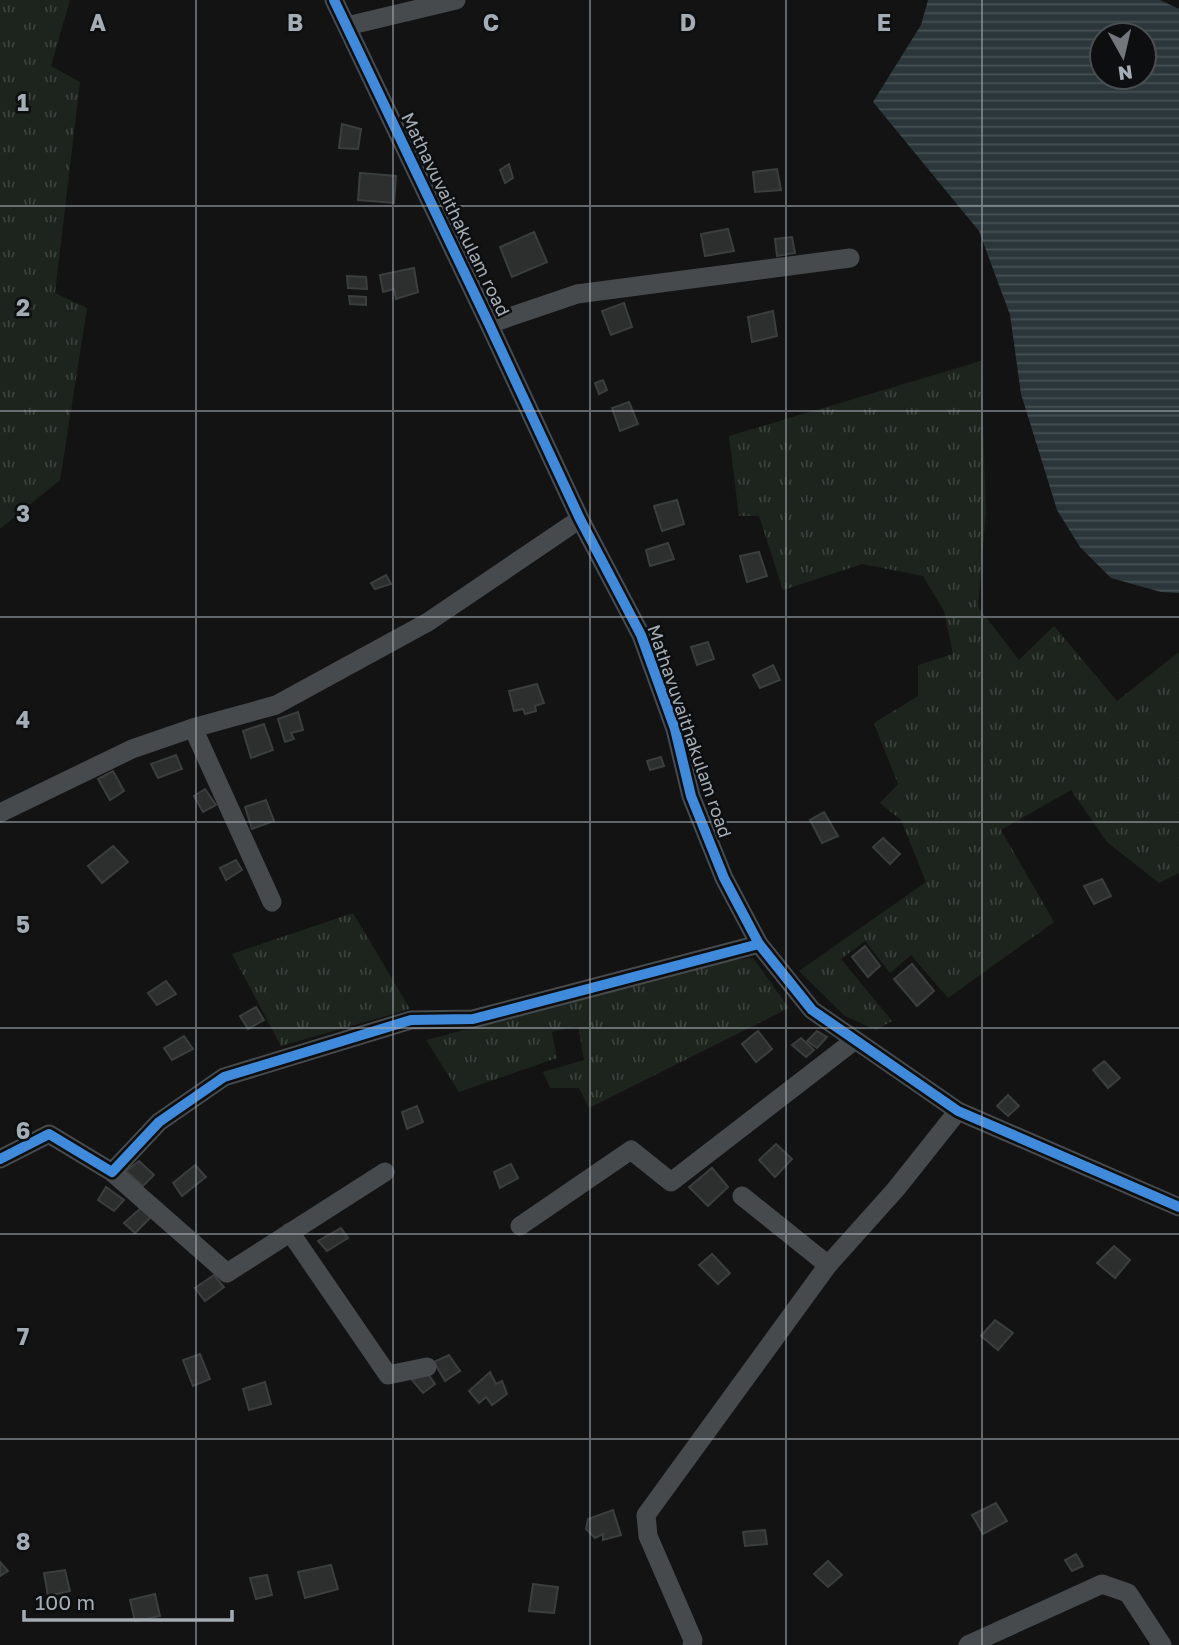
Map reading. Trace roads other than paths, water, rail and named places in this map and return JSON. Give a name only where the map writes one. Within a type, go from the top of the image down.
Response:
[{"type":"street","name":"Mathavuvaithakulam road","points":[[334,0],[580,519],[641,635],[675,729],[691,796],[724,878],[759,944],[812,1010],[958,1111],[1179,1207]]},
{"type":"street","points":[[347,26],[456,0]]},
{"type":"street","points":[[489,324],[577,294],[850,258]]},
{"type":"street","points":[[0,813],[132,749],[193,728],[275,705],[428,622],[580,519]]},
{"type":"street","points":[[193,728],[272,902]]},
{"type":"street","points":[[112,1172],[159,1122],[224,1077],[411,1020],[473,1020],[759,944]]},
{"type":"street","points":[[520,1226],[631,1150],[671,1182],[855,1040]]},
{"type":"street","points":[[692,1645],[693,1640],[648,1536],[646,1515],[828,1265],[896,1189],[958,1111]]},
{"type":"street","points":[[0,1159],[48,1134],[112,1172],[227,1273],[385,1172]]},
{"type":"street","points":[[742,1196],[828,1265]]},
{"type":"street","points":[[290,1232],[388,1375],[427,1367]]},
{"type":"street","points":[[968,1645],[1102,1584],[1128,1593],[1162,1645]]}]
